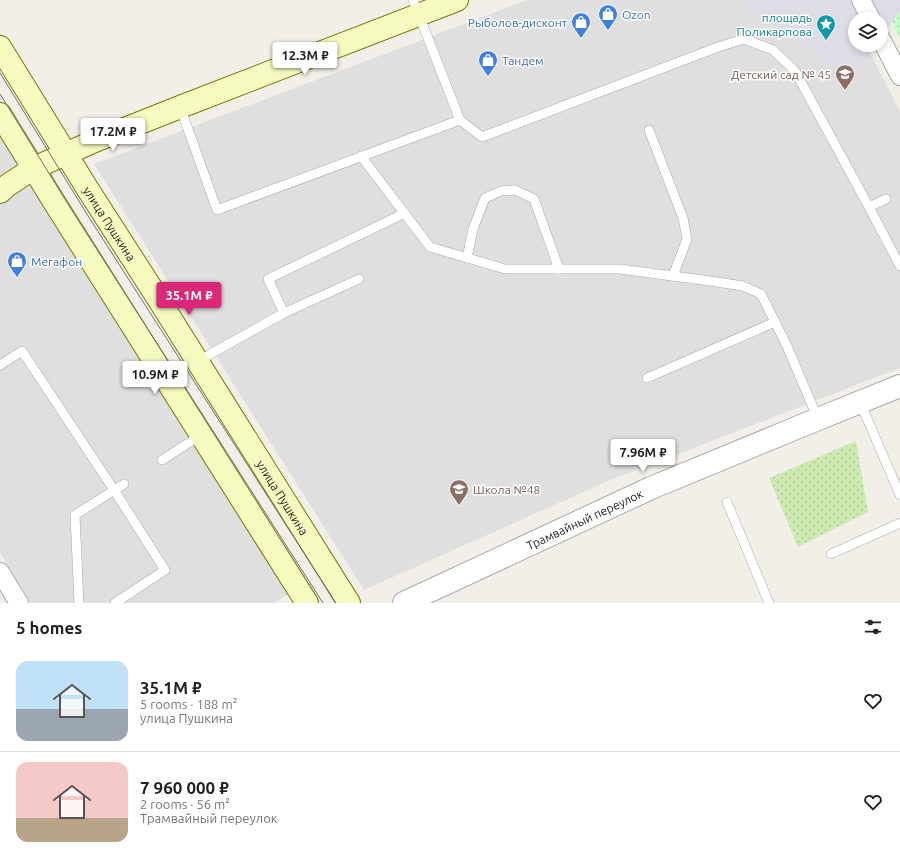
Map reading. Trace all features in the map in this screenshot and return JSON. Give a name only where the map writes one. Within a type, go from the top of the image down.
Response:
[{"type":"main road","points":[[0,192],[34,168],[66,154],[416,7],[457,0]]},
{"type":"main road","name":"улица Пушкина","points":[[0,47],[349,603]]},
{"type":"main road","points":[[0,114],[307,603]]},
{"type":"street","points":[[861,0],[867,12]]},
{"type":"street","points":[[888,52],[900,76]]},
{"type":"street","name":"Трамвайный переулок","points":[[404,603],[651,488],[900,386]]},
{"type":"street","points":[[0,572],[19,603]]},
{"type":"lane","points":[[416,7],[460,120],[482,136],[718,47],[744,39],[773,50],[794,71],[900,266]]},
{"type":"lane","points":[[180,107],[217,210],[460,120]]},
{"type":"lane","points":[[649,130],[683,218],[687,239],[672,276]]},
{"type":"lane","points":[[361,156],[430,247],[505,269],[620,270],[743,286],[761,294],[790,353],[818,419]]},
{"type":"lane","points":[[467,258],[473,228],[485,198],[501,191],[515,190],[534,199],[559,269]]},
{"type":"lane","points":[[869,207],[886,199]]},
{"type":"lane","points":[[284,313],[268,279],[405,213]]},
{"type":"lane","points":[[198,361],[284,313],[360,279]]},
{"type":"lane","points":[[647,378],[775,322]]},
{"type":"lane","points":[[0,365],[22,351],[165,570],[115,603]]},
{"type":"lane","points":[[860,402],[900,495]]},
{"type":"lane","points":[[162,460],[201,435]]},
{"type":"lane","points":[[80,603],[75,515],[124,484]]},
{"type":"lane","points":[[727,502],[769,603]]},
{"type":"lane","points":[[831,554],[900,523]]},
{"type":"shaded area","points":[[527,0],[844,0],[848,16],[848,52],[870,52],[900,111],[900,368],[608,481],[364,590],[94,164]]},
{"type":"shaded area","name":"площадь Поликарпова","points":[[738,0],[900,0],[900,11],[888,27],[888,12],[848,12],[848,52],[870,52],[851,78]]},
{"type":"shaded area","points":[[0,137],[290,593],[274,603],[30,603],[0,552]]},
{"type":"green space","points":[[880,0],[900,0],[900,39],[888,16],[888,12],[886,12]]},
{"type":"green space","points":[[856,441],[868,512],[798,547],[769,478]]},
{"type":"tram line","points":[[0,73],[90,219],[336,603]]},
{"type":"tram line","points":[[0,94],[71,209],[323,603]]},
{"type":"place","name":"Ozon","points":[[608,31]]},
{"type":"place","name":"Рыболов-дисконт","points":[[581,39]]},
{"type":"place","name":"площадь Поликарпова","points":[[826,41]]},
{"type":"place","name":"Тандем","points":[[488,77]]},
{"type":"place","name":"Детский сад № 45","points":[[845,91]]},
{"type":"place","name":"Мегафон","points":[[17,278]]},
{"type":"place","name":"Школа №48","points":[[459,506]]}]
